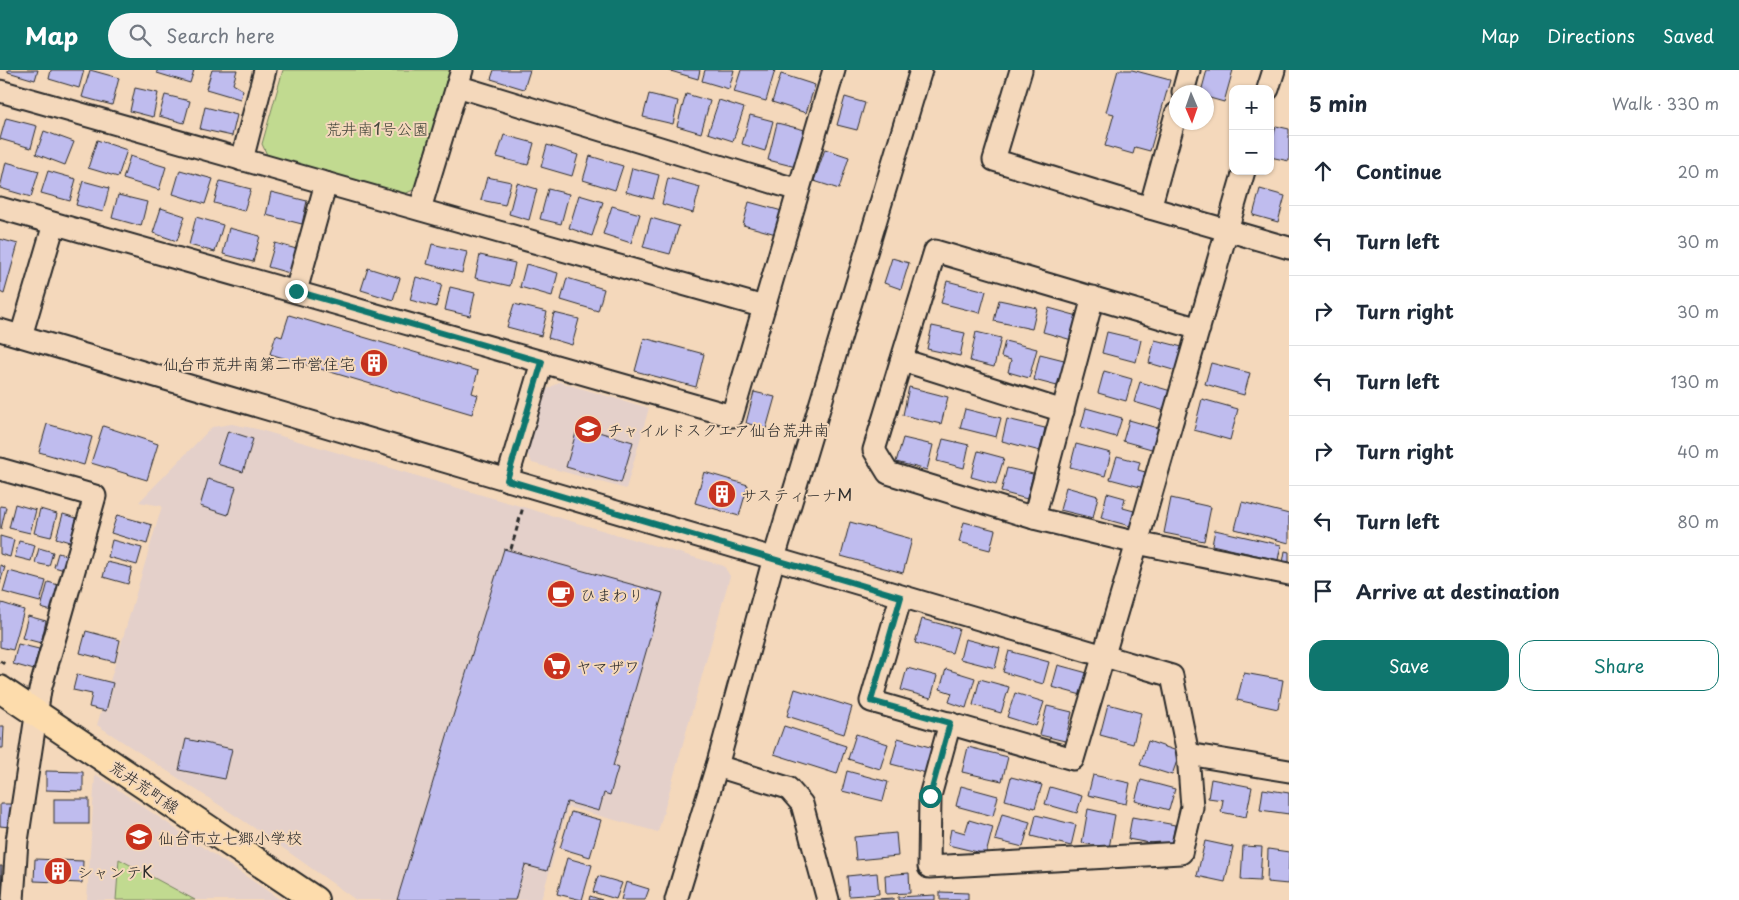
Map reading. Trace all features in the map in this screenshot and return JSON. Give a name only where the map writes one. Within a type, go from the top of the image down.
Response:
[{"type":"main road","name":"荒井荒町線","points":[[0,689],[316,900]]},
{"type":"street","points":[[242,160],[265,70]]},
{"type":"street","points":[[0,208],[732,416],[834,70]]},
{"type":"street","points":[[676,900],[717,766],[774,558],[920,70]]},
{"type":"street","points":[[1021,70],[994,160],[1289,248]]},
{"type":"street","points":[[1185,85],[1189,70]]},
{"type":"street","points":[[1269,85],[1274,70]]},
{"type":"street","points":[[420,209],[459,78],[798,190]]},
{"type":"street","points":[[0,91],[764,307]]},
{"type":"street","points":[[1150,208],[1172,130]]},
{"type":"street","points":[[901,597],[871,701],[1073,759],[1105,656],[1243,175]]},
{"type":"street","points":[[296,291],[326,183]]},
{"type":"street","points":[[21,336],[54,224]]},
{"type":"street","points":[[1199,329],[935,251],[874,450],[888,473],[1034,518],[1289,574]]},
{"type":"street","points":[[1034,518],[1094,297]]},
{"type":"street","points":[[0,330],[1172,676],[1188,754],[1192,807],[1182,853],[929,867],[930,796],[950,723]]},
{"type":"street","points":[[902,360],[1063,411]]},
{"type":"street","points":[[507,480],[542,362]]},
{"type":"street","points":[[0,469],[95,496],[40,690],[37,713],[9,840],[13,900]]},
{"type":"street","points":[[1188,754],[1289,771]]},
{"type":"street","points":[[717,766],[788,788],[802,804],[828,900]]},
{"type":"path","points":[[511,549],[524,503]]},
{"type":"shaded area","name":"チャイルドスクエア仙台荒井南","points":[[559,382],[649,408],[626,489],[532,463],[526,451],[543,392]]},
{"type":"shaded area","points":[[232,424],[257,429],[724,566],[730,576],[658,832],[568,807],[541,900],[356,900],[259,831],[97,725],[162,506],[139,502],[212,427]]},
{"type":"shaded area","name":"仙台市立七郷小学校","points":[[95,774],[281,900],[87,900]]},
{"type":"green space","name":"荒井南1号公園","points":[[283,70],[453,70],[420,187],[402,195],[268,157],[262,144]]},
{"type":"green space","points":[[119,859],[195,900],[116,900]]},
{"type":"building","points":[[8,70],[38,70],[35,80],[8,72]]},
{"type":"building","points":[[51,70],[84,70],[79,88],[49,79]]},
{"type":"building","points":[[90,70],[119,78],[112,105],[82,97]]},
{"type":"building","points":[[157,70],[194,70],[190,83],[157,73]]},
{"type":"building","points":[[212,70],[237,70],[233,84],[243,90],[240,99],[206,89]]},
{"type":"building","points":[[494,70],[530,70],[524,89],[491,79]]},
{"type":"building","points":[[667,70],[700,70],[698,79]]},
{"type":"building","points":[[705,70],[734,70],[729,89],[702,81]]},
{"type":"building","points":[[741,70],[775,70],[766,101],[734,92]]},
{"type":"building","points":[[1118,70],[1132,70],[1170,80],[1150,151],[1135,147],[1133,154],[1105,146],[1114,114],[1106,112]]},
{"type":"building","points":[[1207,70],[1233,70],[1224,102],[1214,99],[1214,85],[1203,85]]},
{"type":"building","points":[[781,74],[815,85],[806,113],[772,102]]},
{"type":"building","points":[[135,88],[158,93],[153,117],[130,111]]},
{"type":"building","points":[[649,94],[678,101],[673,124],[643,117]]},
{"type":"building","points":[[686,94],[710,101],[701,133],[677,126]]},
{"type":"building","points":[[165,95],[190,101],[184,123],[159,116]]},
{"type":"building","points":[[845,97],[865,103],[857,130],[837,125]]},
{"type":"building","points":[[719,100],[744,108],[733,141],[708,133]]},
{"type":"building","points":[[205,107],[237,115],[232,136],[200,129]]},
{"type":"building","points":[[750,115],[773,121],[765,151],[742,144]]},
{"type":"building","points":[[6,118],[37,126],[31,148],[0,139]]},
{"type":"building","points":[[777,123],[805,130],[796,167],[768,160]]},
{"type":"building","points":[[1276,126],[1289,129],[1289,161],[1274,158]]},
{"type":"building","points":[[44,131],[74,142],[65,165],[36,154]]},
{"type":"building","points":[[504,135],[534,143],[528,165],[497,157]]},
{"type":"building","points":[[97,140],[127,150],[118,177],[88,168]]},
{"type":"building","points":[[547,145],[578,155],[572,176],[541,167]]},
{"type":"building","points":[[825,149],[849,157],[839,189],[814,181]]},
{"type":"building","points":[[130,156],[166,167],[159,190],[123,179]]},
{"type":"building","points":[[590,156],[623,166],[615,190],[583,180]]},
{"type":"building","points":[[6,162],[39,171],[31,197],[0,188]]},
{"type":"building","points":[[632,168],[659,175],[653,199],[626,192]]},
{"type":"building","points":[[180,170],[213,179],[205,204],[173,194]]},
{"type":"building","points":[[48,171],[76,179],[70,201],[41,193]]},
{"type":"building","points":[[487,177],[511,182],[505,205],[481,200]]},
{"type":"building","points":[[668,178],[700,187],[693,213],[662,204]]},
{"type":"building","points":[[83,181],[109,188],[103,212],[76,205]]},
{"type":"building","points":[[220,181],[251,189],[244,211],[214,203]]},
{"type":"building","points":[[517,183],[537,189],[529,220],[509,214]]},
{"type":"building","points":[[548,189],[569,194],[561,224],[540,219]]},
{"type":"building","points":[[1260,189],[1285,196],[1278,222],[1253,215]]},
{"type":"building","points":[[271,192],[307,201],[302,224],[266,215]]},
{"type":"building","points":[[118,195],[147,202],[141,226],[112,218]]},
{"type":"building","points":[[579,195],[603,202],[592,236],[569,228]]},
{"type":"building","points":[[749,202],[782,211],[776,234],[743,225]]},
{"type":"building","points":[[612,206],[640,214],[631,243],[603,234]]},
{"type":"building","points":[[161,208],[185,216],[177,241],[153,233]]},
{"type":"building","points":[[196,217],[223,225],[215,252],[189,245]]},
{"type":"building","points":[[651,218],[679,226],[670,254],[643,247]]},
{"type":"building","points":[[229,228],[260,236],[253,262],[223,254]]},
{"type":"building","points":[[0,239],[18,244],[4,294],[0,292]]},
{"type":"building","points":[[275,243],[300,250],[293,274],[268,267]]},
{"type":"building","points":[[432,244],[467,252],[462,273],[427,264]]},
{"type":"building","points":[[480,255],[515,263],[510,286],[475,278]]},
{"type":"building","points":[[892,258],[909,263],[901,289],[884,283]]},
{"type":"building","points":[[526,264],[558,273],[552,296],[520,287]]},
{"type":"building","points":[[368,268],[400,278],[393,300],[361,290]]},
{"type":"building","points":[[416,277],[442,284],[436,307],[410,300]]},
{"type":"building","points":[[567,278],[604,289],[598,311],[561,300]]},
{"type":"building","points":[[947,281],[986,291],[980,313],[941,303]]},
{"type":"building","points":[[450,287],[475,293],[470,316],[445,310]]},
{"type":"building","points":[[999,300],[1037,308],[1032,329],[994,321]]},
{"type":"building","points":[[514,304],[547,312],[541,336],[507,327]]},
{"type":"building","points":[[1049,308],[1078,316],[1072,340],[1043,332]]},
{"type":"building","points":[[554,313],[579,319],[572,345],[548,338]]},
{"type":"building","name":"仙台市荒井南第二市営住宅","points":[[289,315],[478,371],[472,393],[478,395],[472,414],[270,354],[276,335],[282,337]]},
{"type":"building","points":[[932,326],[965,333],[960,356],[927,349]]},
{"type":"building","points":[[976,332],[1001,338],[994,367],[970,361]]},
{"type":"building","points":[[1107,332],[1141,340],[1136,362],[1102,353]]},
{"type":"building","points":[[644,338],[704,354],[696,387],[635,371]]},
{"type":"building","points":[[1155,340],[1186,348],[1180,372],[1149,363]]},
{"type":"building","points":[[1005,341],[1037,349],[1029,378],[1008,372],[1011,360],[1001,357]]},
{"type":"building","points":[[1040,354],[1068,361],[1061,387],[1034,380]]},
{"type":"building","points":[[1211,363],[1250,373],[1244,395],[1205,384]]},
{"type":"building","points":[[1104,371],[1132,379],[1126,401],[1098,393]]},
{"type":"building","points":[[1140,382],[1171,391],[1165,411],[1134,402]]},
{"type":"building","points":[[909,387],[948,397],[941,424],[903,415]]},
{"type":"building","points":[[754,392],[775,397],[766,429],[746,423]]},
{"type":"building","points":[[1202,399],[1238,409],[1230,440],[1194,430]]},
{"type":"building","points":[[1086,408],[1122,418],[1116,437],[1081,427]]},
{"type":"building","points":[[965,409],[1001,418],[996,437],[960,428]]},
{"type":"building","points":[[1007,419],[1045,428],[1040,451],[1002,441]]},
{"type":"building","points":[[1129,420],[1161,429],[1155,450],[1123,441]]},
{"type":"building","points":[[47,424],[92,437],[84,465],[39,452]]},
{"type":"building","points":[[103,426],[158,444],[147,480],[91,463]]},
{"type":"building","points":[[578,426],[633,442],[621,483],[566,467]]},
{"type":"building","points":[[228,431],[253,439],[243,472],[217,464]]},
{"type":"building","points":[[903,438],[933,445],[927,470],[896,462]]},
{"type":"building","points":[[943,439],[969,445],[964,468],[937,461]]},
{"type":"building","points":[[1076,444],[1111,453],[1105,476],[1070,467]]},
{"type":"building","points":[[978,451],[1004,458],[996,484],[971,477]]},
{"type":"building","points":[[1117,456],[1140,462],[1138,470],[1149,473],[1144,488],[1110,479]]},
{"type":"building","points":[[1007,468],[1033,474],[1027,499],[1001,492]]},
{"type":"building","name":"サスティーナM","points":[[704,472],[748,485],[739,516],[695,503]]},
{"type":"building","points":[[208,479],[236,487],[228,515],[200,506]]},
{"type":"building","points":[[1066,487],[1098,496],[1093,518],[1060,510]]},
{"type":"building","points":[[1107,493],[1125,498],[1123,508],[1134,511],[1130,526],[1101,518]]},
{"type":"building","points":[[1171,498],[1211,507],[1204,541],[1164,533]]},
{"type":"building","points":[[1242,502],[1289,514],[1289,543],[1235,529]]},
{"type":"building","points":[[15,504],[36,510],[30,533],[9,528]]},
{"type":"building","points":[[0,506],[6,507],[1,529],[0,529]]},
{"type":"building","points":[[40,509],[57,514],[51,537],[34,533]]},
{"type":"building","points":[[63,514],[80,519],[73,543],[56,538]]},
{"type":"building","points":[[117,515],[152,525],[147,544],[111,533]]},
{"type":"building","points":[[850,522],[912,539],[903,573],[841,556]]},
{"type":"building","points":[[964,522],[995,530],[990,550],[959,542]]},
{"type":"building","points":[[1215,530],[1281,545],[1278,560],[1212,545]]},
{"type":"building","points":[[0,536],[14,540],[10,557],[0,554]]},
{"type":"building","points":[[112,540],[142,548],[137,565],[108,557]]},
{"type":"building","points":[[19,541],[35,545],[31,561],[15,557]]},
{"type":"building","points":[[39,548],[53,552],[49,566],[35,563]]},
{"type":"building","points":[[504,549],[663,593],[613,766],[618,768],[610,795],[604,793],[599,811],[567,802],[547,871],[525,865],[515,900],[397,900]]},
{"type":"building","points":[[1285,551],[1289,552],[1289,564],[1283,563]]},
{"type":"building","points":[[58,553],[72,557],[68,571],[54,567]]},
{"type":"building","points":[[107,562],[132,568],[128,584],[103,577]]},
{"type":"building","points":[[0,565],[5,567],[0,583]]},
{"type":"building","points":[[9,571],[46,581],[40,602],[3,592]]},
{"type":"building","points":[[48,582],[62,586],[55,612],[41,608]]},
{"type":"building","points":[[2,603],[24,610],[13,650],[0,647],[0,609]]},
{"type":"building","points":[[28,616],[46,621],[41,643],[22,638]]},
{"type":"building","points":[[922,619],[959,629],[952,653],[915,643]]},
{"type":"building","points":[[86,631],[120,640],[115,662],[80,653]]},
{"type":"building","points":[[965,639],[1000,648],[995,668],[960,659]]},
{"type":"building","points":[[18,644],[39,649],[34,670],[13,664]]},
{"type":"building","points":[[1009,651],[1049,662],[1043,684],[1003,672]]},
{"type":"building","points":[[1058,665],[1091,674],[1085,696],[1052,687]]},
{"type":"building","points":[[907,668],[937,676],[931,698],[901,690]]},
{"type":"building","points":[[946,669],[975,678],[966,708],[949,702],[952,693],[940,689]]},
{"type":"building","points":[[1244,673],[1283,680],[1278,709],[1237,700]]},
{"type":"building","points":[[77,674],[113,683],[106,711],[89,707],[92,694],[73,690]]},
{"type":"building","points":[[980,679],[1009,687],[1001,713],[973,705]]},
{"type":"building","points":[[795,689],[852,707],[844,734],[787,716]]},
{"type":"building","points":[[1015,693],[1044,702],[1036,726],[1007,717]]},
{"type":"building","points":[[1108,704],[1141,713],[1133,744],[1100,735]]},
{"type":"building","points":[[1047,706],[1072,712],[1065,741],[1040,735]]},
{"type":"building","points":[[0,726],[4,726],[3,748],[0,748]]},
{"type":"building","points":[[784,726],[846,746],[837,774],[774,754]]},
{"type":"building","points":[[856,734],[888,744],[880,769],[848,759]]},
{"type":"building","points":[[898,738],[937,749],[930,774],[891,764]]},
{"type":"building","points":[[186,739],[232,749],[225,779],[179,770]]},
{"type":"building","points":[[1148,741],[1180,752],[1172,775],[1140,765]]},
{"type":"building","points":[[968,747],[1008,757],[1002,781],[962,772]]},
{"type":"building","points":[[46,771],[83,772],[83,791],[46,790]]},
{"type":"building","points":[[847,771],[888,782],[883,801],[842,791]]},
{"type":"building","points":[[1093,775],[1130,783],[1126,804],[1088,795]]},
{"type":"building","points":[[1011,777],[1042,785],[1035,808],[1005,800]]},
{"type":"building","points":[[1211,779],[1252,787],[1246,817],[1221,812],[1223,800],[1208,798]]},
{"type":"building","points":[[1141,780],[1175,789],[1169,810],[1135,801]]},
{"type":"building","points":[[961,786],[998,796],[993,816],[956,806]]},
{"type":"building","points":[[1050,787],[1082,796],[1077,813],[1045,804]]},
{"type":"building","points":[[1263,789],[1289,793],[1289,814],[1260,810]]},
{"type":"building","points":[[54,799],[89,799],[89,824],[54,824]]},
{"type":"building","points":[[0,804],[11,804],[10,827],[0,826]]},
{"type":"building","points":[[1088,809],[1115,815],[1109,848],[1082,843]]},
{"type":"building","points":[[571,812],[601,820],[590,857],[560,848]]},
{"type":"building","points":[[1002,814],[1030,822],[1023,847],[995,840]]},
{"type":"building","points":[[1036,815],[1076,825],[1071,846],[1031,836]]},
{"type":"building","points":[[1132,817],[1175,825],[1171,847],[1128,839]]},
{"type":"building","points":[[969,820],[993,827],[986,854],[948,845],[951,829],[965,833]]},
{"type":"building","points":[[896,833],[898,856],[856,860],[854,837]]},
{"type":"building","points":[[1205,841],[1233,847],[1225,882],[1197,876]]},
{"type":"building","points":[[1243,846],[1262,847],[1260,881],[1241,880]]},
{"type":"building","points":[[1268,849],[1289,852],[1288,884],[1267,882]]},
{"type":"building","points":[[567,858],[592,865],[582,900],[557,894]]},
{"type":"building","name":"シャンテK","points":[[35,859],[83,861],[82,883],[34,881]]},
{"type":"building","points":[[0,866],[2,866],[1,891],[0,891]]},
{"type":"building","points":[[877,873],[879,894],[849,896],[847,876]]},
{"type":"building","points":[[909,873],[910,893],[886,894],[885,875]]},
{"type":"building","points":[[598,876],[622,883],[616,899],[593,892]]},
{"type":"building","points":[[626,882],[649,889],[645,900],[621,900]]},
{"type":"building","points":[[940,892],[968,893],[968,900],[940,900]]},
{"type":"building","points":[[935,895],[935,900],[898,900],[898,897]]},
{"type":"building","points":[[590,896],[602,900],[589,900]]},
{"type":"building","points":[[893,898],[893,900],[859,900]]},
{"type":"place","name":"仙台市荒井南第二市営住宅","points":[[374,363]]},
{"type":"place","name":"チャイルドスクエア仙台荒井南","points":[[588,429]]},
{"type":"place","name":"サスティーナM","points":[[722,494]]},
{"type":"place","name":"ひまわり","points":[[561,594]]},
{"type":"place","name":"ヤマザワ","points":[[557,666]]},
{"type":"place","name":"仙台市立七郷小学校","points":[[139,837]]},
{"type":"place","name":"シャンテK","points":[[58,871]]},
{"type":"route","points":[[296,291],[542,362],[507,480],[745,549],[901,597],[871,701],[950,723],[930,796]]}]
